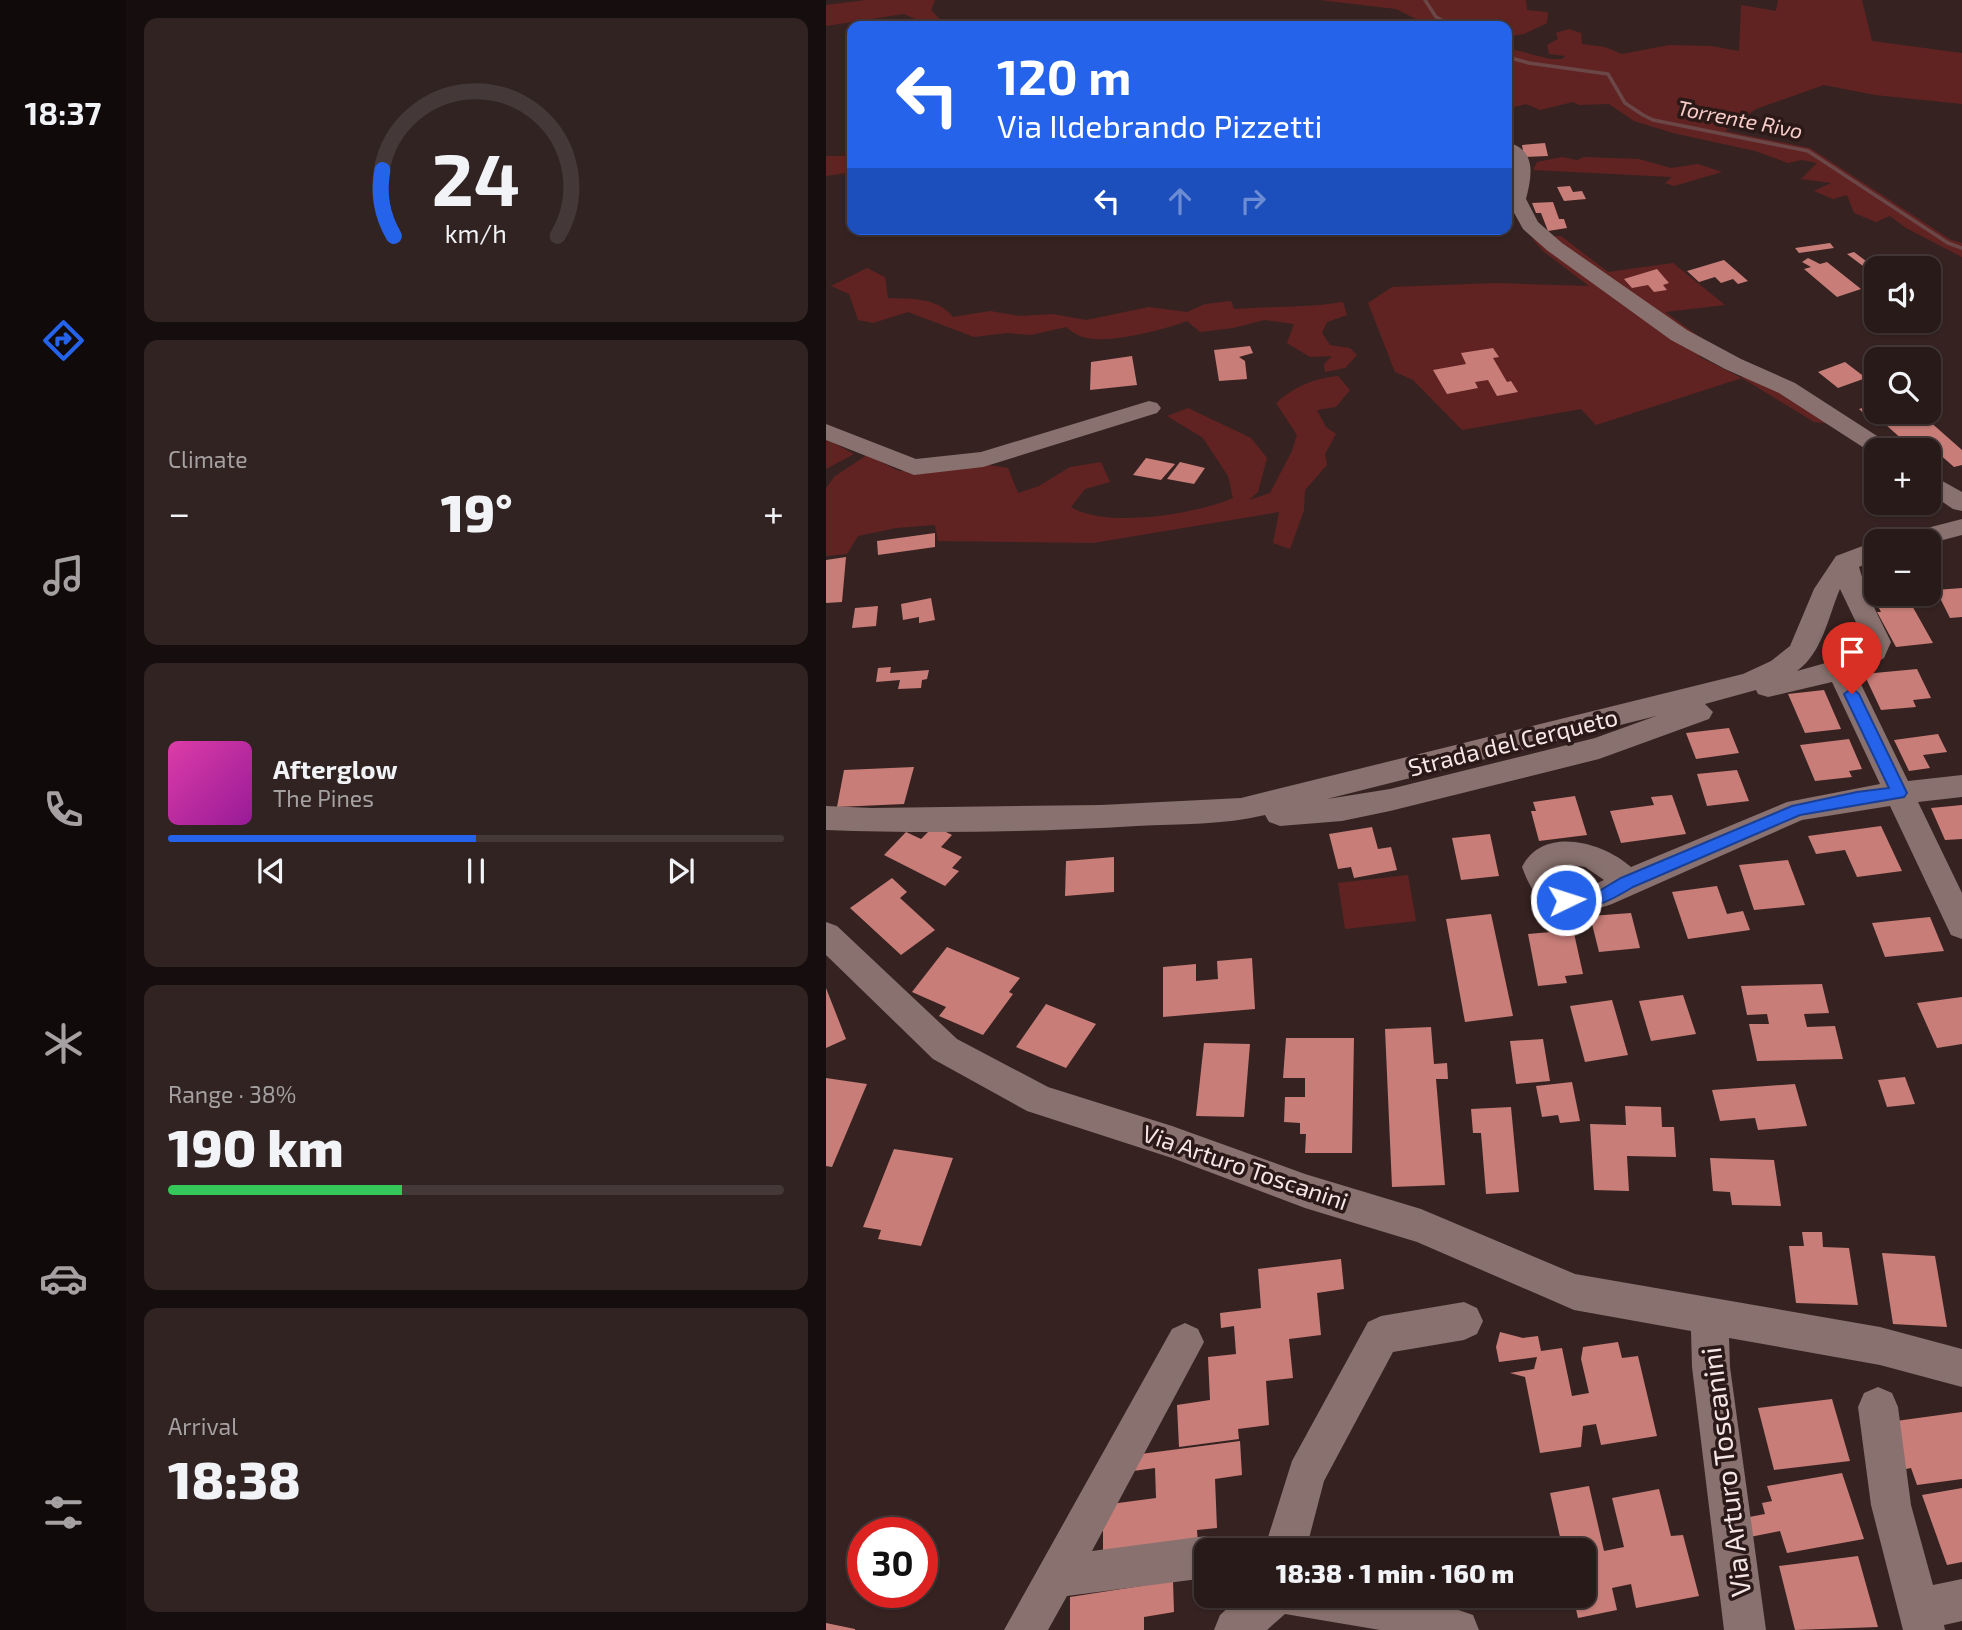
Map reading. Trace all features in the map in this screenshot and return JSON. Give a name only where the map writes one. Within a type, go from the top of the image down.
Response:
[{"type":"street","points":[[1512,151],[1518,155],[1523,172],[1516,199],[1530,225],[1555,247],[1679,335],[1733,364],[1787,388],[1864,438]]},
{"type":"street","points":[[826,431],[914,467],[983,458],[1149,408]]},
{"type":"street","points":[[1941,489],[1962,503]]},
{"type":"street","points":[[1845,562],[1864,555]]},
{"type":"street","name":"Strada del Cerqueto","points":[[1775,677],[1816,677],[1870,658],[1876,651],[1878,641],[1852,588],[1845,562]]},
{"type":"street","name":"Strada del Cerqueto","points":[[826,818],[872,820],[1101,817],[1241,809],[1274,814],[1302,814],[1342,810],[1390,800],[1599,748],[1775,677],[1799,655],[1809,638],[1827,584],[1845,562]]},
{"type":"street","points":[[1840,668],[1962,926]]},
{"type":"street","points":[[1627,882],[1797,810],[1857,798],[1962,786]]},
{"type":"street","name":"Via Arturo Toscanini","points":[[826,935],[945,1049],[1039,1100],[1171,1142],[1306,1191],[1421,1226],[1574,1292],[1880,1346],[1962,1368]]},
{"type":"street","name":"Via Arturo Toscanini","points":[[1709,1314],[1711,1367],[1745,1630]]},
{"type":"street","points":[[1288,1538],[1306,1475],[1381,1335],[1464,1321]]},
{"type":"street","points":[[1025,1630],[1185,1342]]},
{"type":"street","points":[[1878,1407],[1891,1505],[1921,1620],[1962,1600]]},
{"type":"street","points":[[1057,1576],[1194,1559]]},
{"type":"street","points":[[1235,1630],[1260,1608]]},
{"type":"street","points":[[1374,1608],[1402,1612],[1458,1630]]},
{"type":"shaded area","points":[[866,0],[935,0],[931,10],[941,21],[920,21],[904,14],[826,26],[826,5]]},
{"type":"shaded area","points":[[1320,0],[1526,0],[1527,10],[1548,12],[1547,23],[1524,34],[1512,36],[1512,21],[1420,21],[1396,9]]},
{"type":"shaded area","points":[[1778,0],[1862,0],[1872,41],[1962,53],[1962,104],[1875,95],[1824,85],[1756,109],[1725,131],[1810,148],[1951,240],[1962,243],[1962,257],[1906,228],[1890,216],[1876,222],[1854,213],[1847,195],[1833,199],[1814,191],[1831,183],[1801,179],[1817,163],[1802,160],[1788,163],[1755,151],[1673,133],[1634,121],[1609,104],[1579,105],[1573,102],[1540,110],[1526,104],[1512,108],[1512,49],[1550,59],[1562,59],[1565,56],[1549,54],[1547,45],[1558,39],[1556,33],[1569,29],[1581,33],[1582,44],[1605,47],[1622,54],[1669,45],[1711,46],[1739,51],[1741,5],[1776,11]]},
{"type":"shaded area","points":[[826,156],[847,156],[847,173],[826,176]]},
{"type":"shaded area","points":[[1562,157],[1577,160],[1584,157],[1639,159],[1671,168],[1698,164],[1722,172],[1674,186],[1665,183],[1672,177],[1533,170],[1537,162]]},
{"type":"shaded area","points":[[1561,236],[1608,272],[1673,263],[1725,305],[1665,312],[1719,351],[1698,356],[1742,378],[1596,425],[1581,409],[1462,430],[1413,380],[1395,372],[1368,303],[1392,287],[1496,283],[1589,286],[1543,251],[1532,238]]},
{"type":"shaded area","points":[[867,268],[885,277],[888,298],[932,302],[947,310],[953,317],[990,311],[1020,316],[1052,314],[1086,320],[1149,307],[1187,312],[1205,304],[1231,301],[1234,309],[1343,302],[1347,315],[1327,322],[1322,333],[1330,345],[1350,348],[1357,355],[1345,368],[1325,372],[1324,364],[1332,356],[1310,357],[1287,343],[1294,324],[1264,320],[1233,328],[1200,332],[1187,321],[1164,329],[1103,339],[1080,336],[1066,327],[1031,335],[1007,333],[974,337],[908,312],[873,323],[858,320],[849,294],[831,286]]},
{"type":"shaded area","points":[[1749,368],[1832,424],[1814,422],[1742,378]]},
{"type":"shaded area","points":[[1338,376],[1350,390],[1336,407],[1317,410],[1326,427],[1336,434],[1325,454],[1327,465],[1305,490],[1304,510],[1290,549],[1273,543],[1279,512],[1093,543],[938,541],[935,525],[896,528],[858,536],[847,554],[826,556],[826,488],[835,476],[867,455],[899,471],[932,471],[983,464],[1008,468],[1018,493],[1039,486],[1070,467],[1101,462],[1110,482],[1085,489],[1071,507],[1086,514],[1106,517],[1175,514],[1233,498],[1228,476],[1203,438],[1167,416],[1188,408],[1251,438],[1267,458],[1258,492],[1249,500],[1270,493],[1292,451],[1297,435],[1276,403],[1305,384]]},
{"type":"shaded area","points":[[826,439],[854,454],[826,469]]},
{"type":"shaded area","points":[[1408,875],[1416,921],[1345,929],[1338,883]]},
{"type":"building","points":[[1545,143],[1548,156],[1524,157],[1522,145]]},
{"type":"building","points":[[1570,186],[1573,192],[1582,191],[1586,199],[1564,201],[1557,187]]},
{"type":"building","points":[[1553,202],[1559,219],[1564,219],[1567,228],[1548,231],[1541,213],[1536,213],[1532,203]]},
{"type":"building","points":[[1830,243],[1834,248],[1799,253],[1795,248]]},
{"type":"building","points":[[1854,252],[1864,260],[1864,266],[1863,266],[1847,254]]},
{"type":"building","points":[[1808,258],[1820,264],[1827,262],[1861,289],[1837,297],[1804,269],[1811,267],[1802,262]]},
{"type":"building","points":[[1724,260],[1748,281],[1738,284],[1733,279],[1721,283],[1715,277],[1699,282],[1687,271]]},
{"type":"building","points":[[1657,269],[1669,283],[1663,285],[1667,290],[1654,292],[1648,285],[1632,288],[1624,279]]},
{"type":"building","points":[[1250,346],[1253,353],[1239,357],[1245,361],[1247,379],[1219,381],[1214,350]]},
{"type":"building","points":[[1493,348],[1499,357],[1493,358],[1507,382],[1511,381],[1518,392],[1497,396],[1488,380],[1475,382],[1478,388],[1447,394],[1433,370],[1466,364],[1461,353]]},
{"type":"building","points":[[1132,356],[1137,385],[1090,390],[1091,362]]},
{"type":"building","points":[[1845,362],[1864,379],[1838,388],[1818,372]]},
{"type":"building","points":[[1885,424],[1933,424],[1962,450],[1962,465],[1954,467],[1941,456],[1941,438],[1901,438]]},
{"type":"building","points":[[1146,458],[1175,464],[1161,480],[1133,475]]},
{"type":"building","points":[[1180,462],[1205,468],[1194,484],[1167,479]]},
{"type":"building","points":[[935,533],[935,547],[878,555],[877,541]]},
{"type":"building","points":[[846,557],[842,602],[826,603],[826,560]]},
{"type":"building","points":[[1962,588],[1962,617],[1950,618],[1941,600],[1941,590]]},
{"type":"building","points":[[931,598],[935,620],[919,623],[919,617],[903,620],[901,604]]},
{"type":"building","points":[[878,606],[876,626],[852,628],[855,608]]},
{"type":"building","points":[[1878,606],[1912,606],[1933,643],[1896,647],[1877,612],[1881,612]]},
{"type":"building","points":[[891,667],[890,673],[929,670],[927,679],[922,680],[921,688],[898,689],[900,680],[876,682],[878,668]]},
{"type":"building","points":[[1917,669],[1931,698],[1913,700],[1916,707],[1881,710],[1864,674]]},
{"type":"building","points":[[1824,690],[1841,729],[1805,733],[1788,694]]},
{"type":"building","points":[[1729,728],[1739,753],[1696,759],[1686,733]]},
{"type":"building","points":[[1938,734],[1947,752],[1923,755],[1930,768],[1909,771],[1894,740]]},
{"type":"building","points":[[1849,739],[1862,769],[1849,771],[1852,777],[1815,781],[1800,745]]},
{"type":"building","points":[[914,767],[904,804],[837,807],[844,770]]},
{"type":"building","points":[[1737,770],[1749,801],[1707,806],[1697,774]]},
{"type":"building","points":[[1672,795],[1686,834],[1621,843],[1610,811],[1654,805],[1651,797]]},
{"type":"building","points":[[1575,796],[1587,835],[1539,841],[1531,811],[1536,811],[1533,802]]},
{"type":"building","points":[[1962,805],[1962,839],[1945,840],[1931,808]]},
{"type":"building","points":[[934,826],[952,835],[941,847],[962,857],[952,868],[959,871],[945,886],[884,855],[906,832],[921,839]]},
{"type":"building","points":[[1881,826],[1902,871],[1857,877],[1845,850],[1816,854],[1808,836]]},
{"type":"building","points":[[1372,827],[1378,849],[1391,847],[1397,870],[1354,878],[1351,867],[1338,869],[1329,834]]},
{"type":"building","points":[[1490,834],[1499,876],[1461,880],[1452,838]]},
{"type":"building","points":[[1114,857],[1114,892],[1065,896],[1066,861]]},
{"type":"building","points":[[1788,860],[1805,905],[1754,910],[1739,865]]},
{"type":"building","points":[[892,878],[907,892],[900,898],[935,930],[901,955],[850,908]]},
{"type":"building","points":[[1717,886],[1727,914],[1743,911],[1750,930],[1688,939],[1672,892]]},
{"type":"building","points":[[1631,913],[1640,948],[1599,952],[1590,916]]},
{"type":"building","points":[[1491,914],[1513,1016],[1465,1022],[1446,919]]},
{"type":"building","points":[[1930,917],[1944,951],[1885,957],[1872,923]]},
{"type":"building","points":[[1572,924],[1583,974],[1565,976],[1567,983],[1538,986],[1528,934],[1551,932],[1550,926]]},
{"type":"building","points":[[947,947],[1020,978],[1009,992],[1013,994],[983,1035],[939,1016],[946,1007],[912,992]]},
{"type":"building","points":[[1252,958],[1255,1009],[1163,1017],[1163,967],[1196,964],[1196,981],[1218,979],[1217,961]]},
{"type":"building","points":[[1822,984],[1829,1013],[1804,1014],[1807,1027],[1835,1026],[1843,1059],[1757,1061],[1749,1024],[1769,1024],[1767,1014],[1747,1015],[1741,986]]},
{"type":"building","points":[[826,988],[846,1039],[826,1048]]},
{"type":"building","points":[[1683,995],[1696,1034],[1651,1041],[1639,1001]]},
{"type":"building","points":[[1962,997],[1962,1044],[1937,1048],[1917,1003]]},
{"type":"building","points":[[1612,1000],[1628,1055],[1585,1062],[1570,1006]]},
{"type":"building","points":[[1046,1004],[1096,1024],[1066,1068],[1016,1047]]},
{"type":"building","points":[[1431,1027],[1434,1064],[1447,1063],[1448,1079],[1436,1079],[1445,1185],[1392,1187],[1385,1029]]},
{"type":"building","points":[[1286,1038],[1354,1038],[1352,1153],[1305,1153],[1306,1134],[1300,1134],[1300,1123],[1284,1122],[1285,1097],[1305,1097],[1305,1078],[1283,1078]]},
{"type":"building","points":[[1543,1039],[1550,1081],[1516,1084],[1510,1041]]},
{"type":"building","points":[[1204,1043],[1250,1044],[1244,1117],[1196,1116]]},
{"type":"building","points":[[1905,1077],[1915,1104],[1887,1107],[1878,1080]]},
{"type":"building","points":[[826,1078],[867,1084],[832,1167],[826,1166]]},
{"type":"building","points":[[1572,1082],[1580,1121],[1560,1123],[1558,1115],[1542,1117],[1536,1086]]},
{"type":"building","points":[[1795,1084],[1807,1126],[1758,1130],[1755,1118],[1720,1121],[1712,1090]]},
{"type":"building","points":[[1625,1106],[1661,1107],[1662,1127],[1674,1127],[1676,1157],[1627,1156],[1629,1191],[1594,1190],[1590,1124],[1626,1125]]},
{"type":"building","points":[[1511,1107],[1519,1192],[1486,1194],[1481,1133],[1473,1133],[1471,1109]]},
{"type":"building","points":[[894,1149],[953,1158],[921,1246],[878,1239],[881,1230],[863,1227]]},
{"type":"building","points":[[1710,1158],[1774,1160],[1781,1206],[1732,1205],[1730,1192],[1713,1191]]},
{"type":"building","points":[[1802,1232],[1822,1232],[1823,1247],[1849,1248],[1858,1305],[1796,1303],[1789,1246],[1804,1246]]},
{"type":"building","points":[[1882,1253],[1935,1256],[1947,1327],[1893,1324]]},
{"type":"building","points":[[1341,1259],[1344,1289],[1317,1293],[1321,1335],[1289,1339],[1293,1378],[1266,1381],[1269,1425],[1238,1429],[1239,1439],[1179,1447],[1177,1405],[1210,1400],[1208,1357],[1236,1354],[1234,1326],[1221,1328],[1220,1313],[1261,1308],[1258,1269]]},
{"type":"building","points":[[1500,1332],[1523,1338],[1538,1336],[1541,1351],[1562,1348],[1572,1396],[1589,1393],[1581,1359],[1583,1347],[1618,1342],[1622,1358],[1638,1356],[1657,1436],[1601,1445],[1596,1424],[1583,1426],[1581,1447],[1540,1453],[1525,1377],[1510,1373],[1534,1369],[1537,1357],[1499,1362],[1496,1347]]},
{"type":"building","points":[[1832,1399],[1850,1461],[1774,1470],[1758,1408]]},
{"type":"building","points":[[1962,1412],[1962,1479],[1917,1485],[1911,1468],[1896,1471],[1896,1421]]},
{"type":"building","points":[[1240,1441],[1242,1475],[1215,1479],[1217,1528],[1197,1530],[1198,1538],[1194,1538],[1194,1544],[1103,1555],[1103,1505],[1156,1498],[1155,1468],[1133,1471],[1133,1455]]},
{"type":"building","points":[[1842,1473],[1864,1539],[1787,1553],[1780,1531],[1750,1537],[1744,1518],[1765,1514],[1762,1503],[1772,1501],[1767,1486]]},
{"type":"building","points":[[1589,1486],[1604,1551],[1624,1547],[1612,1498],[1659,1489],[1671,1536],[1683,1535],[1699,1596],[1636,1608],[1631,1584],[1612,1588],[1617,1610],[1578,1618],[1576,1608],[1596,1608],[1596,1538],[1560,1538],[1550,1493]]},
{"type":"building","points":[[1962,1488],[1962,1562],[1947,1565],[1922,1495]]},
{"type":"building","points":[[1858,1556],[1878,1627],[1795,1630],[1779,1566]]},
{"type":"building","points":[[1173,1581],[1174,1612],[1144,1617],[1144,1630],[1070,1630],[1070,1597]]},
{"type":"building","points":[[826,1623],[855,1629],[855,1630],[826,1630]]},
{"type":"waterway","name":"Torrente Rivo","points":[[1425,0],[1436,17],[1444,21]]},
{"type":"waterway","name":"Torrente Rivo","points":[[1512,58],[1608,74],[1625,103],[1653,120],[1808,151],[1948,243],[1962,248]]},
{"type":"route","points":[[1566,900],[1579,902],[1603,897],[1627,882],[1797,810],[1899,793],[1852,694]]}]
